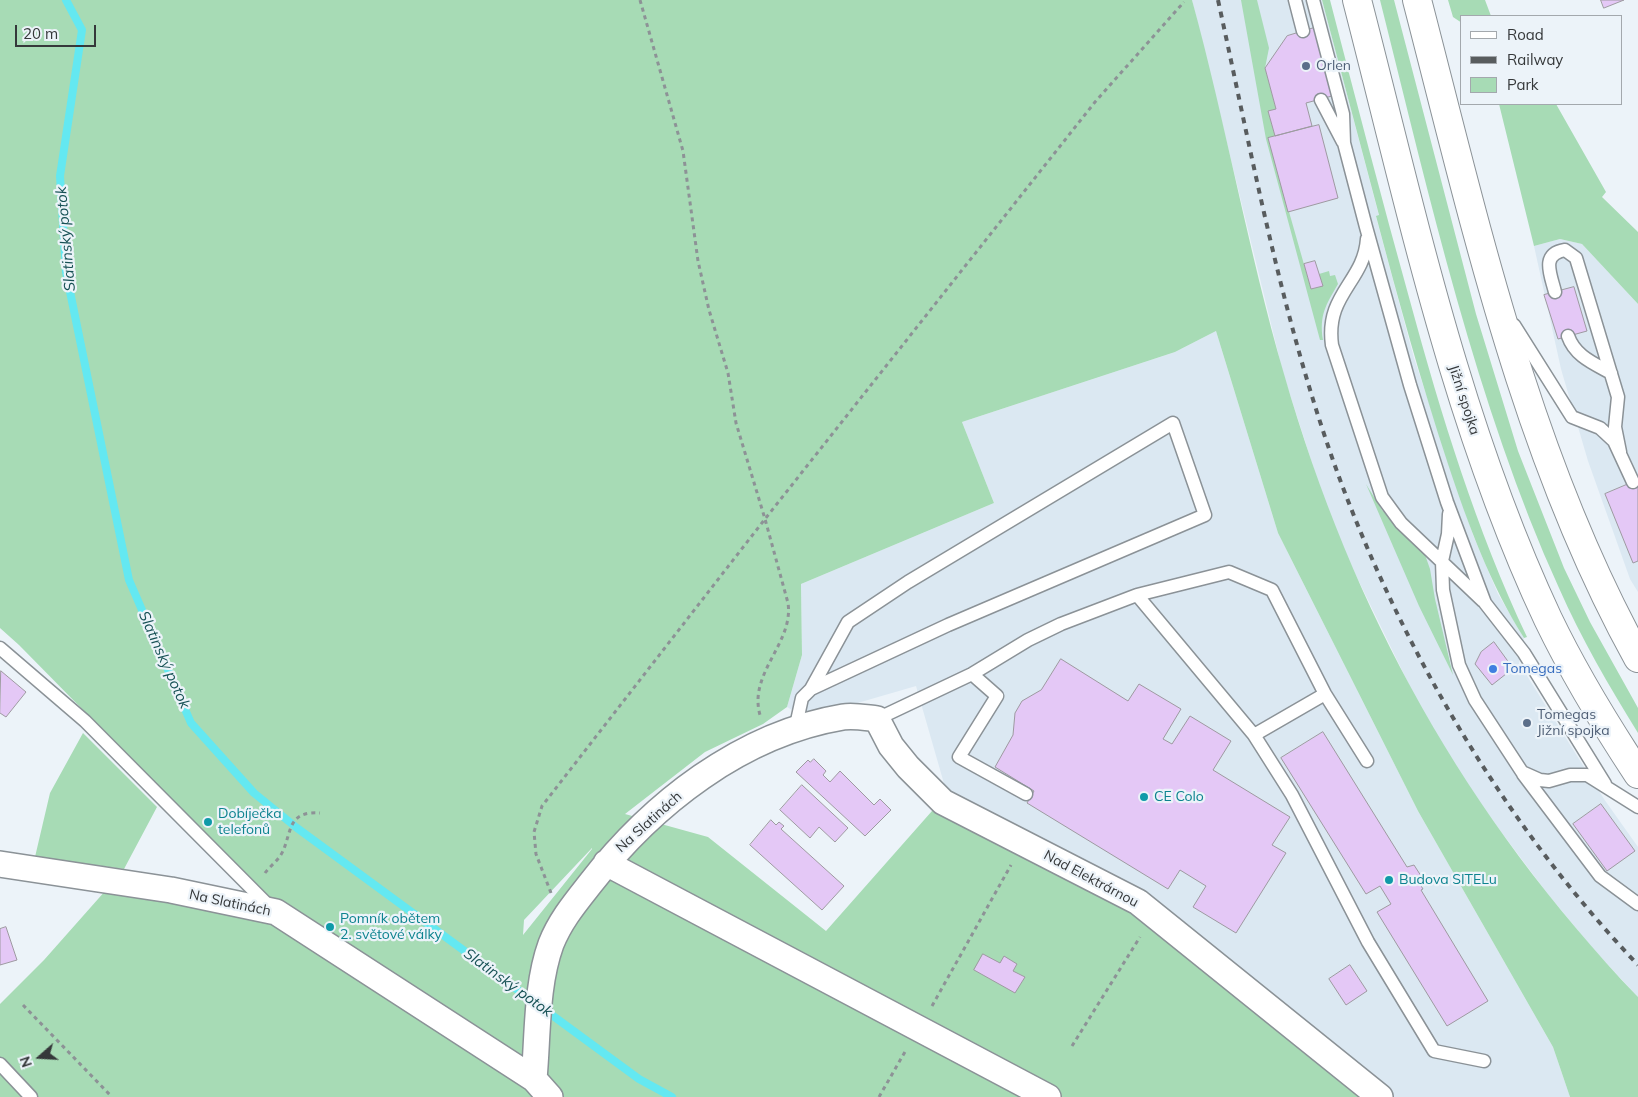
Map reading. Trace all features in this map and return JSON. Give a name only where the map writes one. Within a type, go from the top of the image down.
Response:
[{"type":"highway","name":"Jižní spojka","points":[[1357,0],[1451,358],[1486,465],[1522,561],[1549,621],[1579,679],[1638,774]]},
{"type":"highway","points":[[1417,0],[1496,296],[1533,418],[1563,502],[1591,567],[1638,658]]},
{"type":"street","name":"Na Slatinách","points":[[542,1088],[538,1027],[541,992],[552,944],[566,914],[606,862],[632,835],[696,780],[767,740],[845,716],[877,719]]},
{"type":"street","name":"Nad Elektrárnou","points":[[877,719],[891,746],[908,767],[943,802],[1138,902],[1380,1097]]},
{"type":"street","points":[[606,862],[1048,1097]]},
{"type":"street","name":"Na Slatinách","points":[[0,864],[171,890],[276,912],[542,1088]]},
{"type":"lane","points":[[1295,0],[1303,31]]},
{"type":"lane","points":[[1313,0],[1343,114],[1344,144]]},
{"type":"lane","points":[[1321,100],[1344,144],[1410,385],[1447,502],[1485,603]]},
{"type":"lane","points":[[1366,226],[1366,252],[1335,306],[1331,320],[1332,345],[1382,497],[1401,523],[1485,603],[1524,653],[1605,784]]},
{"type":"lane","points":[[1555,292],[1548,265],[1549,259],[1553,254],[1565,250],[1576,258],[1618,397],[1618,414],[1615,428],[1620,452]]},
{"type":"lane","points":[[1496,296],[1564,407],[1572,417],[1608,434],[1620,452],[1633,482]]},
{"type":"lane","points":[[1568,336],[1573,349],[1578,354],[1611,372]]},
{"type":"lane","points":[[1591,425],[1607,423],[1618,414]]},
{"type":"lane","points":[[795,730],[802,698],[811,689],[848,622],[908,582],[1173,423],[1204,516],[948,625],[811,689]]},
{"type":"lane","points":[[1447,502],[1450,520],[1442,561],[1443,590],[1447,616],[1466,683],[1522,772],[1600,876],[1638,904]]},
{"type":"lane","points":[[877,719],[972,674],[1028,640],[1061,624],[1137,595],[1229,572],[1272,590],[1325,694],[1367,761]]},
{"type":"lane","points":[[1137,595],[1254,735],[1292,795],[1368,942],[1434,1050],[1484,1061]]},
{"type":"lane","points":[[0,648],[85,722],[276,912]]},
{"type":"lane","points":[[972,674],[997,696],[959,757],[1026,794]]},
{"type":"lane","points":[[1254,735],[1325,694]]},
{"type":"lane","points":[[1522,772],[1540,780],[1549,781],[1570,775],[1587,774],[1638,807]]},
{"type":"lane","points":[[0,1064],[31,1097]]},
{"type":"path","points":[[640,0],[683,151],[698,261],[709,310],[728,373],[736,423],[766,518],[789,613],[787,626],[759,686],[758,709],[767,740]]},
{"type":"path","points":[[566,914],[550,892],[536,854],[534,832],[542,806],[766,518],[1095,102],[1184,2]]},
{"type":"path","points":[[254,891],[282,853],[289,829],[294,821],[299,816],[310,812],[320,813]]},
{"type":"path","points":[[879,1097],[1023,843]]},
{"type":"path","points":[[1072,1046],[1153,915]]},
{"type":"path","points":[[23,1005],[112,1097]]},
{"type":"shaded area","points":[[1192,0],[1322,0],[1379,216],[1376,217],[1414,358],[1473,535],[1498,594],[1524,638],[1519,663],[1604,799],[1638,847],[1638,997],[1594,950],[1547,893],[1457,769],[1415,697],[1349,561],[1324,500],[1283,373]]},
{"type":"shaded area","points":[[1560,239],[1582,244],[1638,304],[1638,592],[1630,579],[1588,461],[1561,369],[1534,246]]},
{"type":"shaded area","points":[[1216,331],[1278,533],[1418,811],[1553,1047],[1570,1097],[1394,1097],[1145,896],[947,794],[916,686],[806,718],[787,707],[802,655],[801,584],[994,503],[962,422],[1175,352]]},
{"type":"green space","points":[[0,0],[1192,0],[1216,93],[1259,281],[1284,374],[1312,462],[1344,547],[1381,629],[1422,707],[1468,783],[1519,857],[1576,928],[1638,997],[1638,1097],[1570,1097],[1553,1047],[1418,811],[1278,533],[1216,331],[1175,352],[962,422],[994,503],[801,584],[802,655],[787,707],[763,724],[705,752],[625,814],[708,837],[826,931],[947,794],[1145,896],[1394,1097],[0,1097],[0,1004],[44,960],[106,890],[271,901],[19,645],[0,628]],"holes":[[[592,849],[523,935],[524,920]]]},
{"type":"green space","points":[[1241,0],[1257,0],[1269,48],[1265,68],[1276,109],[1268,111],[1275,136],[1268,138],[1311,289],[1322,286],[1319,274],[1329,271],[1330,276],[1335,275],[1338,284],[1324,310],[1322,324],[1323,340],[1320,340],[1266,139]]},
{"type":"green space","points":[[1322,0],[1330,0],[1369,150],[1447,429],[1492,555],[1527,637],[1524,638],[1490,575],[1464,509],[1438,433],[1384,247],[1376,216],[1379,215]]},
{"type":"green space","points":[[1380,0],[1394,0],[1476,314],[1518,451],[1564,568],[1590,622],[1638,708],[1638,733],[1596,662],[1559,588],[1529,518],[1503,446],[1479,373],[1436,223]]},
{"type":"green space","points":[[1448,0],[1485,0],[1491,15],[1460,15],[1460,22],[1453,17]]},
{"type":"green space","points":[[1499,105],[1557,105],[1606,192],[1602,197],[1638,232],[1638,304],[1582,244],[1560,239],[1534,246]]},
{"type":"green space","points":[[1366,484],[1382,510],[1424,552],[1430,569],[1453,675],[1419,606]]},
{"type":"green space","points":[[83,733],[157,807],[124,869],[35,857],[50,793]]},
{"type":"building","points":[[1601,0],[1624,0],[1604,8]]},
{"type":"building","points":[[1314,28],[1332,96],[1306,103],[1312,126],[1275,136],[1268,111],[1276,109],[1265,68],[1287,36]]},
{"type":"building","points":[[1319,125],[1338,198],[1288,212],[1268,138]]},
{"type":"building","points":[[1315,261],[1323,286],[1311,289],[1304,264]]},
{"type":"building","points":[[1574,287],[1587,331],[1558,339],[1544,295]]},
{"type":"building","points":[[1638,480],[1638,561],[1633,563],[1605,494]]},
{"type":"building","points":[[1494,642],[1515,671],[1513,673],[1511,670],[1492,685],[1475,664],[1481,652]]},
{"type":"building","name":"CE Colo","points":[[1061,659],[1128,701],[1139,684],[1181,709],[1163,739],[1172,744],[1190,716],[1231,741],[1213,770],[1290,817],[1272,845],[1286,853],[1236,933],[1193,907],[1206,886],[1180,870],[1168,889],[1027,803],[1034,791],[995,767],[1013,735],[1015,713],[1022,701],[1041,690]]},
{"type":"building","points":[[1,671],[26,692],[6,717],[0,713]]},
{"type":"building","name":"Budova SITELu","points":[[1323,732],[1407,867],[1414,865],[1423,879],[1418,881],[1423,889],[1421,890],[1488,1001],[1447,1026],[1377,912],[1391,904],[1380,886],[1366,894],[1281,758]]},
{"type":"building","points":[[814,759],[826,771],[823,775],[830,782],[840,771],[874,805],[880,799],[891,810],[865,836],[796,772],[808,760],[810,762]]},
{"type":"building","points":[[802,785],[848,828],[835,842],[819,827],[810,838],[780,810]]},
{"type":"building","points":[[1601,804],[1635,851],[1607,871],[1573,824]]},
{"type":"building","points":[[771,820],[776,825],[779,822],[784,826],[781,829],[844,886],[822,910],[750,845]]},
{"type":"building","points":[[6,927],[17,960],[0,965],[0,929]]},
{"type":"building","points":[[983,954],[1000,963],[1004,956],[1017,964],[1013,971],[1025,977],[1015,993],[974,970]]},
{"type":"building","points":[[1350,965],[1367,991],[1346,1005],[1329,979]]},
{"type":"waterway","name":"Slatinský potok","points":[[66,0],[82,30],[60,176],[66,272],[129,580],[191,723],[254,793],[297,828],[639,1079],[672,1097]]},
{"type":"railway","points":[[1218,0],[1272,249],[1305,373],[1345,493],[1372,558],[1401,621],[1433,683],[1469,744],[1507,802],[1548,859],[1591,913],[1638,965]]},
{"type":"place","name":"Orlen","points":[[1306,66]]},
{"type":"place","name":"Tomegas","points":[[1493,669]]},
{"type":"place","name":"Tomegas Jižní spojka","points":[[1527,723]]},
{"type":"place","name":"CE Colo","points":[[1144,797]]},
{"type":"place","name":"Dobíječka telefonů","points":[[208,822]]},
{"type":"place","name":"Budova SITELu","points":[[1389,880]]},
{"type":"place","name":"Pomník obětem 2. světové války","points":[[330,927]]}]
